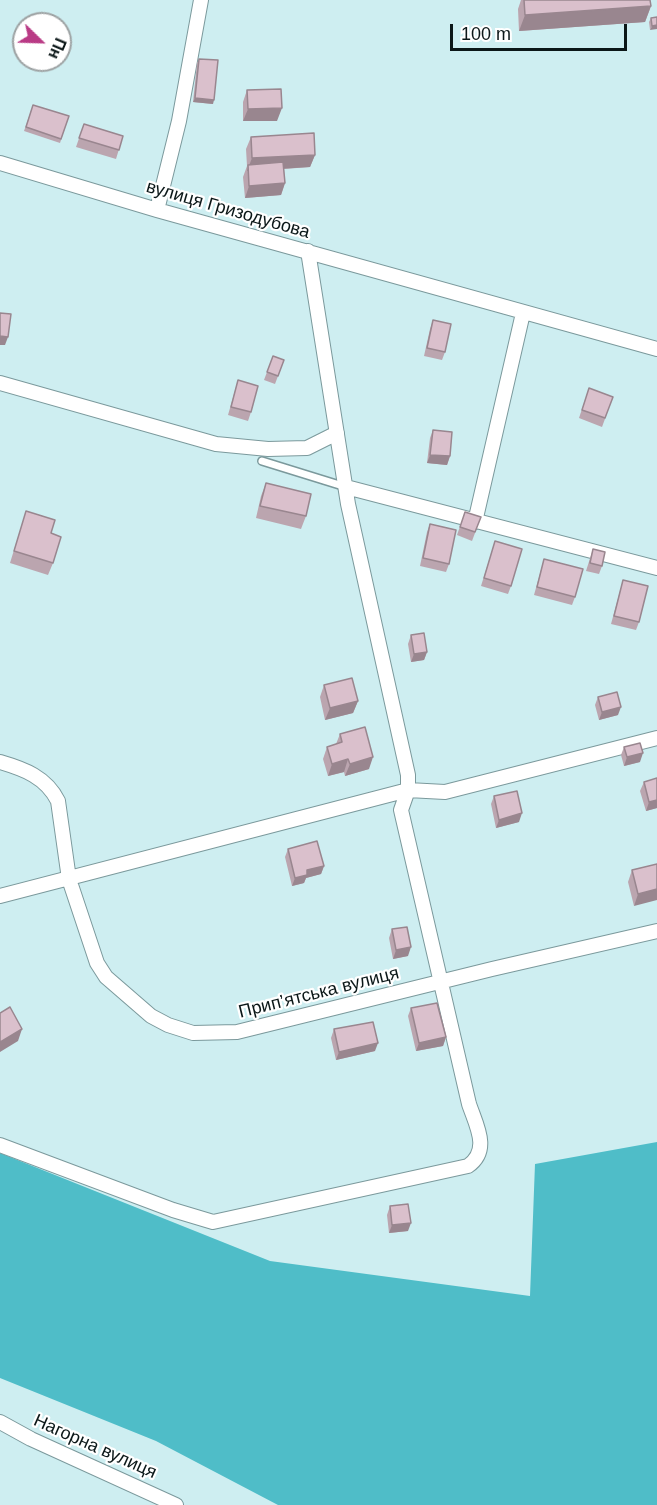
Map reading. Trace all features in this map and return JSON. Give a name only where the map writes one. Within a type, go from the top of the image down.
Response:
[{"type":"street","points":[[157,210],[179,122],[201,0]]},
{"type":"street","name":"вулиця Гризодубова","points":[[0,163],[157,210],[657,349]]},
{"type":"street","points":[[0,1145],[154,1203],[213,1222],[468,1166],[476,1161],[480,1151],[481,1141],[469,1104],[401,810],[408,790],[408,775],[348,504],[308,251]]},
{"type":"street","points":[[475,522],[523,313]]},
{"type":"street","points":[[0,383],[216,444],[267,449],[307,448],[337,433]]},
{"type":"street","points":[[346,487],[657,568]]},
{"type":"street","points":[[0,896],[408,790],[445,792],[657,738]]},
{"type":"street","name":"Прип’ятська вулиця","points":[[0,762],[34,774],[53,791],[58,801],[69,879],[97,963],[106,977],[152,1016],[168,1025],[193,1033],[237,1032],[440,981],[657,931]]},
{"type":"street","name":"Нагорна вулиця","points":[[0,1422],[31,1439],[176,1505]]},
{"type":"lane","points":[[262,461],[346,487]]},
{"type":"shaded area","points":[[657,1142],[657,1505],[278,1505],[156,1441],[0,1378],[0,1153],[270,1261],[530,1296],[535,1164]]},
{"type":"building","points":[[524,0],[650,0],[651,6],[525,15]]},
{"type":"building","points":[[657,17],[657,25],[652,26],[651,18]]},
{"type":"building","points":[[199,59],[218,60],[214,100],[195,98]]},
{"type":"building","points":[[281,89],[282,108],[248,109],[247,90]]},
{"type":"building","points":[[33,105],[69,116],[61,139],[26,127]]},
{"type":"building","points":[[84,124],[123,136],[119,150],[79,138]]},
{"type":"building","points":[[314,133],[315,155],[252,158],[251,137]]},
{"type":"building","points":[[283,162],[285,183],[249,186],[248,165]]},
{"type":"building","points":[[0,313],[11,314],[8,337],[0,336]]},
{"type":"building","points":[[433,320],[451,324],[445,352],[427,348]]},
{"type":"building","points":[[273,356],[284,360],[278,376],[267,372]]},
{"type":"building","points":[[238,380],[258,386],[251,412],[231,407]]},
{"type":"building","points":[[589,388],[613,397],[605,418],[582,410]]},
{"type":"building","points":[[433,430],[452,432],[450,456],[430,455]]},
{"type":"building","points":[[266,483],[311,494],[306,516],[260,506]]},
{"type":"building","points":[[26,511],[55,520],[51,533],[61,537],[53,563],[14,551]]},
{"type":"building","points":[[465,512],[481,517],[475,532],[460,527]]},
{"type":"building","points":[[430,524],[456,530],[449,564],[423,558]]},
{"type":"building","points":[[495,541],[522,549],[511,586],[484,578]]},
{"type":"building","points":[[593,549],[605,552],[602,566],[590,563]]},
{"type":"building","points":[[544,559],[583,569],[575,597],[537,587]]},
{"type":"building","points":[[623,580],[648,586],[639,622],[614,616]]},
{"type":"building","points":[[424,633],[427,652],[414,654],[411,635]]},
{"type":"building","points":[[352,678],[358,701],[330,708],[324,685]]},
{"type":"building","points":[[617,692],[621,707],[602,712],[598,697]]},
{"type":"building","points":[[365,727],[373,757],[350,764],[348,759],[332,764],[327,747],[342,742],[340,734]]},
{"type":"building","points":[[640,743],[643,753],[627,757],[624,747]]},
{"type":"building","points":[[657,778],[657,800],[649,802],[644,782]]},
{"type":"building","points":[[517,791],[522,813],[499,820],[494,796]]},
{"type":"building","points":[[317,841],[324,866],[307,870],[307,875],[295,878],[288,849]]},
{"type":"building","points":[[657,864],[657,889],[638,894],[632,870]]},
{"type":"building","points":[[407,927],[411,947],[396,950],[392,929]]},
{"type":"building","points":[[437,1003],[446,1037],[419,1043],[411,1008]]},
{"type":"building","points":[[10,1007],[22,1029],[0,1042],[0,1013]]},
{"type":"building","points":[[373,1022],[378,1043],[339,1052],[334,1029]]},
{"type":"building","points":[[408,1204],[411,1223],[392,1225],[390,1206]]}]
